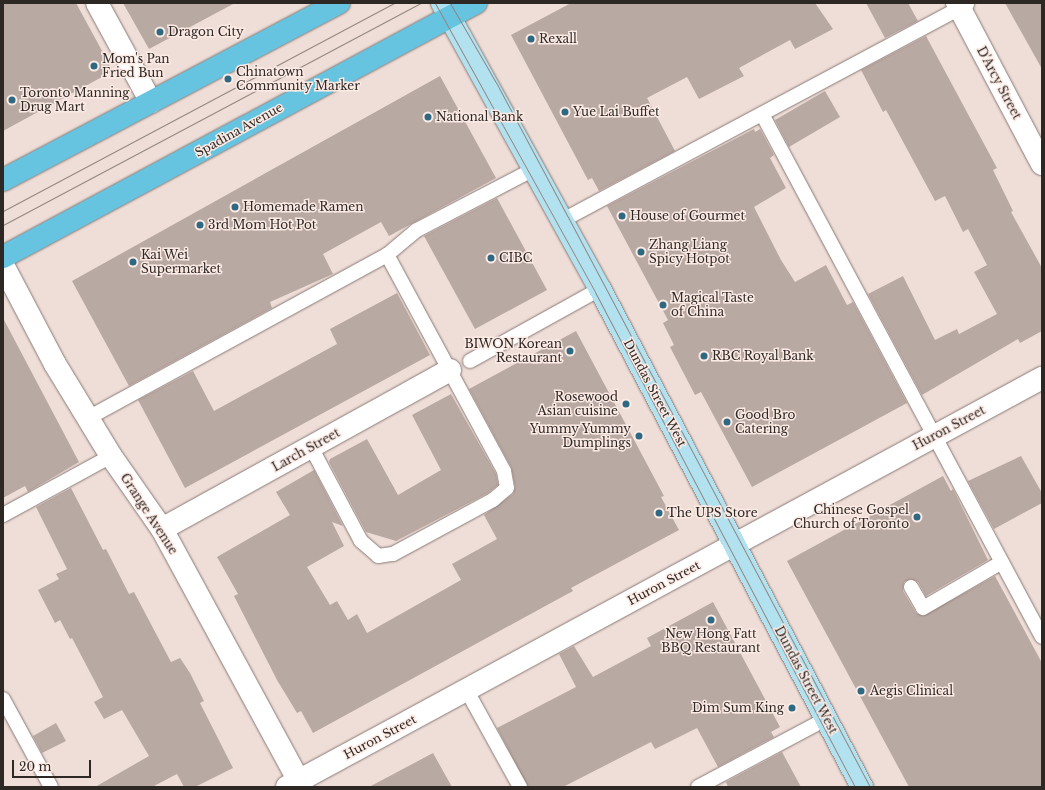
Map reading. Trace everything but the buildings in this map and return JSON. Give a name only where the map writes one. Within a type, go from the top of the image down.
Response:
[{"type":"main road","points":[[3,180],[339,3]]},
{"type":"main road","name":"Spadina Avenue","points":[[3,257],[446,10],[476,3]]},
{"type":"main road","name":"Dundas Street West","points":[[446,10],[536,168],[862,787]]},
{"type":"street","points":[[97,3],[151,102]]},
{"type":"street","name":"D'Arcy Street","points":[[962,5],[1042,164]]},
{"type":"street","name":"Grange Avenue","points":[[3,265],[55,364],[111,456],[162,529],[296,785]]},
{"type":"street","name":"Larch Street","points":[[162,529],[450,370]]},
{"type":"street","name":"Huron Street","points":[[296,785],[467,690],[1042,378]]},
{"type":"lane","points":[[563,220],[962,5]]},
{"type":"lane","points":[[762,114],[1042,637]]},
{"type":"lane","points":[[88,418],[387,255],[417,230],[536,168]]},
{"type":"lane","points":[[311,447],[361,541],[378,556],[393,554],[493,500],[507,488],[504,471],[387,255]]},
{"type":"lane","points":[[470,361],[600,289]]},
{"type":"lane","points":[[3,515],[111,456]]},
{"type":"lane","points":[[911,587],[923,608],[1002,562]]},
{"type":"lane","points":[[467,690],[520,787]]},
{"type":"lane","points":[[3,699],[51,787]]},
{"type":"lane","points":[[698,787],[826,719]]},
{"type":"tram line","points":[[3,211],[395,3]]},
{"type":"tram line","points":[[3,225],[421,3]]},
{"type":"tram line","points":[[435,3],[595,292],[855,787]]},
{"type":"tram line","points":[[450,3],[499,88],[870,787]]},
{"type":"place","name":"Dragon City","points":[[160,32]]},
{"type":"place","name":"Rexall","points":[[531,39]]},
{"type":"place","name":"Mom's Pan Fried Bun","points":[[94,66]]},
{"type":"place","name":"Chinatown Community Marker","points":[[228,79]]},
{"type":"place","name":"Toronto Manning Drug Mart","points":[[12,100]]},
{"type":"place","name":"Yue Lai Buffet","points":[[565,112]]},
{"type":"place","name":"National Bank","points":[[428,117]]},
{"type":"place","name":"Homemade Ramen","points":[[235,207]]},
{"type":"place","name":"House of Gourmet","points":[[622,216]]},
{"type":"place","name":"3rd Mom Hot Pot","points":[[200,225]]},
{"type":"place","name":"Zhang Liang Spicy Hotpot","points":[[641,252]]},
{"type":"place","name":"CIBC","points":[[491,258]]},
{"type":"place","name":"Kai Wei Supermarket","points":[[133,262]]},
{"type":"place","name":"Magical Taste of China","points":[[663,305]]},
{"type":"place","name":"BIWON Korean Restaurant","points":[[570,351]]},
{"type":"place","name":"RBC Royal Bank","points":[[704,356]]},
{"type":"place","name":"Rosewood Asian cuisine","points":[[626,404]]},
{"type":"place","name":"Good Bro Catering","points":[[727,422]]},
{"type":"place","name":"Yummy Yummy Dumplings","points":[[639,436]]},
{"type":"place","name":"The UPS Store","points":[[659,513]]},
{"type":"place","name":"Chinese Gospel Church of Toronto","points":[[917,517]]},
{"type":"place","name":"New Hong Fatt BBQ Restaurant","points":[[711,620]]},
{"type":"place","name":"Aegis Clinical","points":[[861,691]]},
{"type":"place","name":"Dim Sum King","points":[[792,708]]}]
